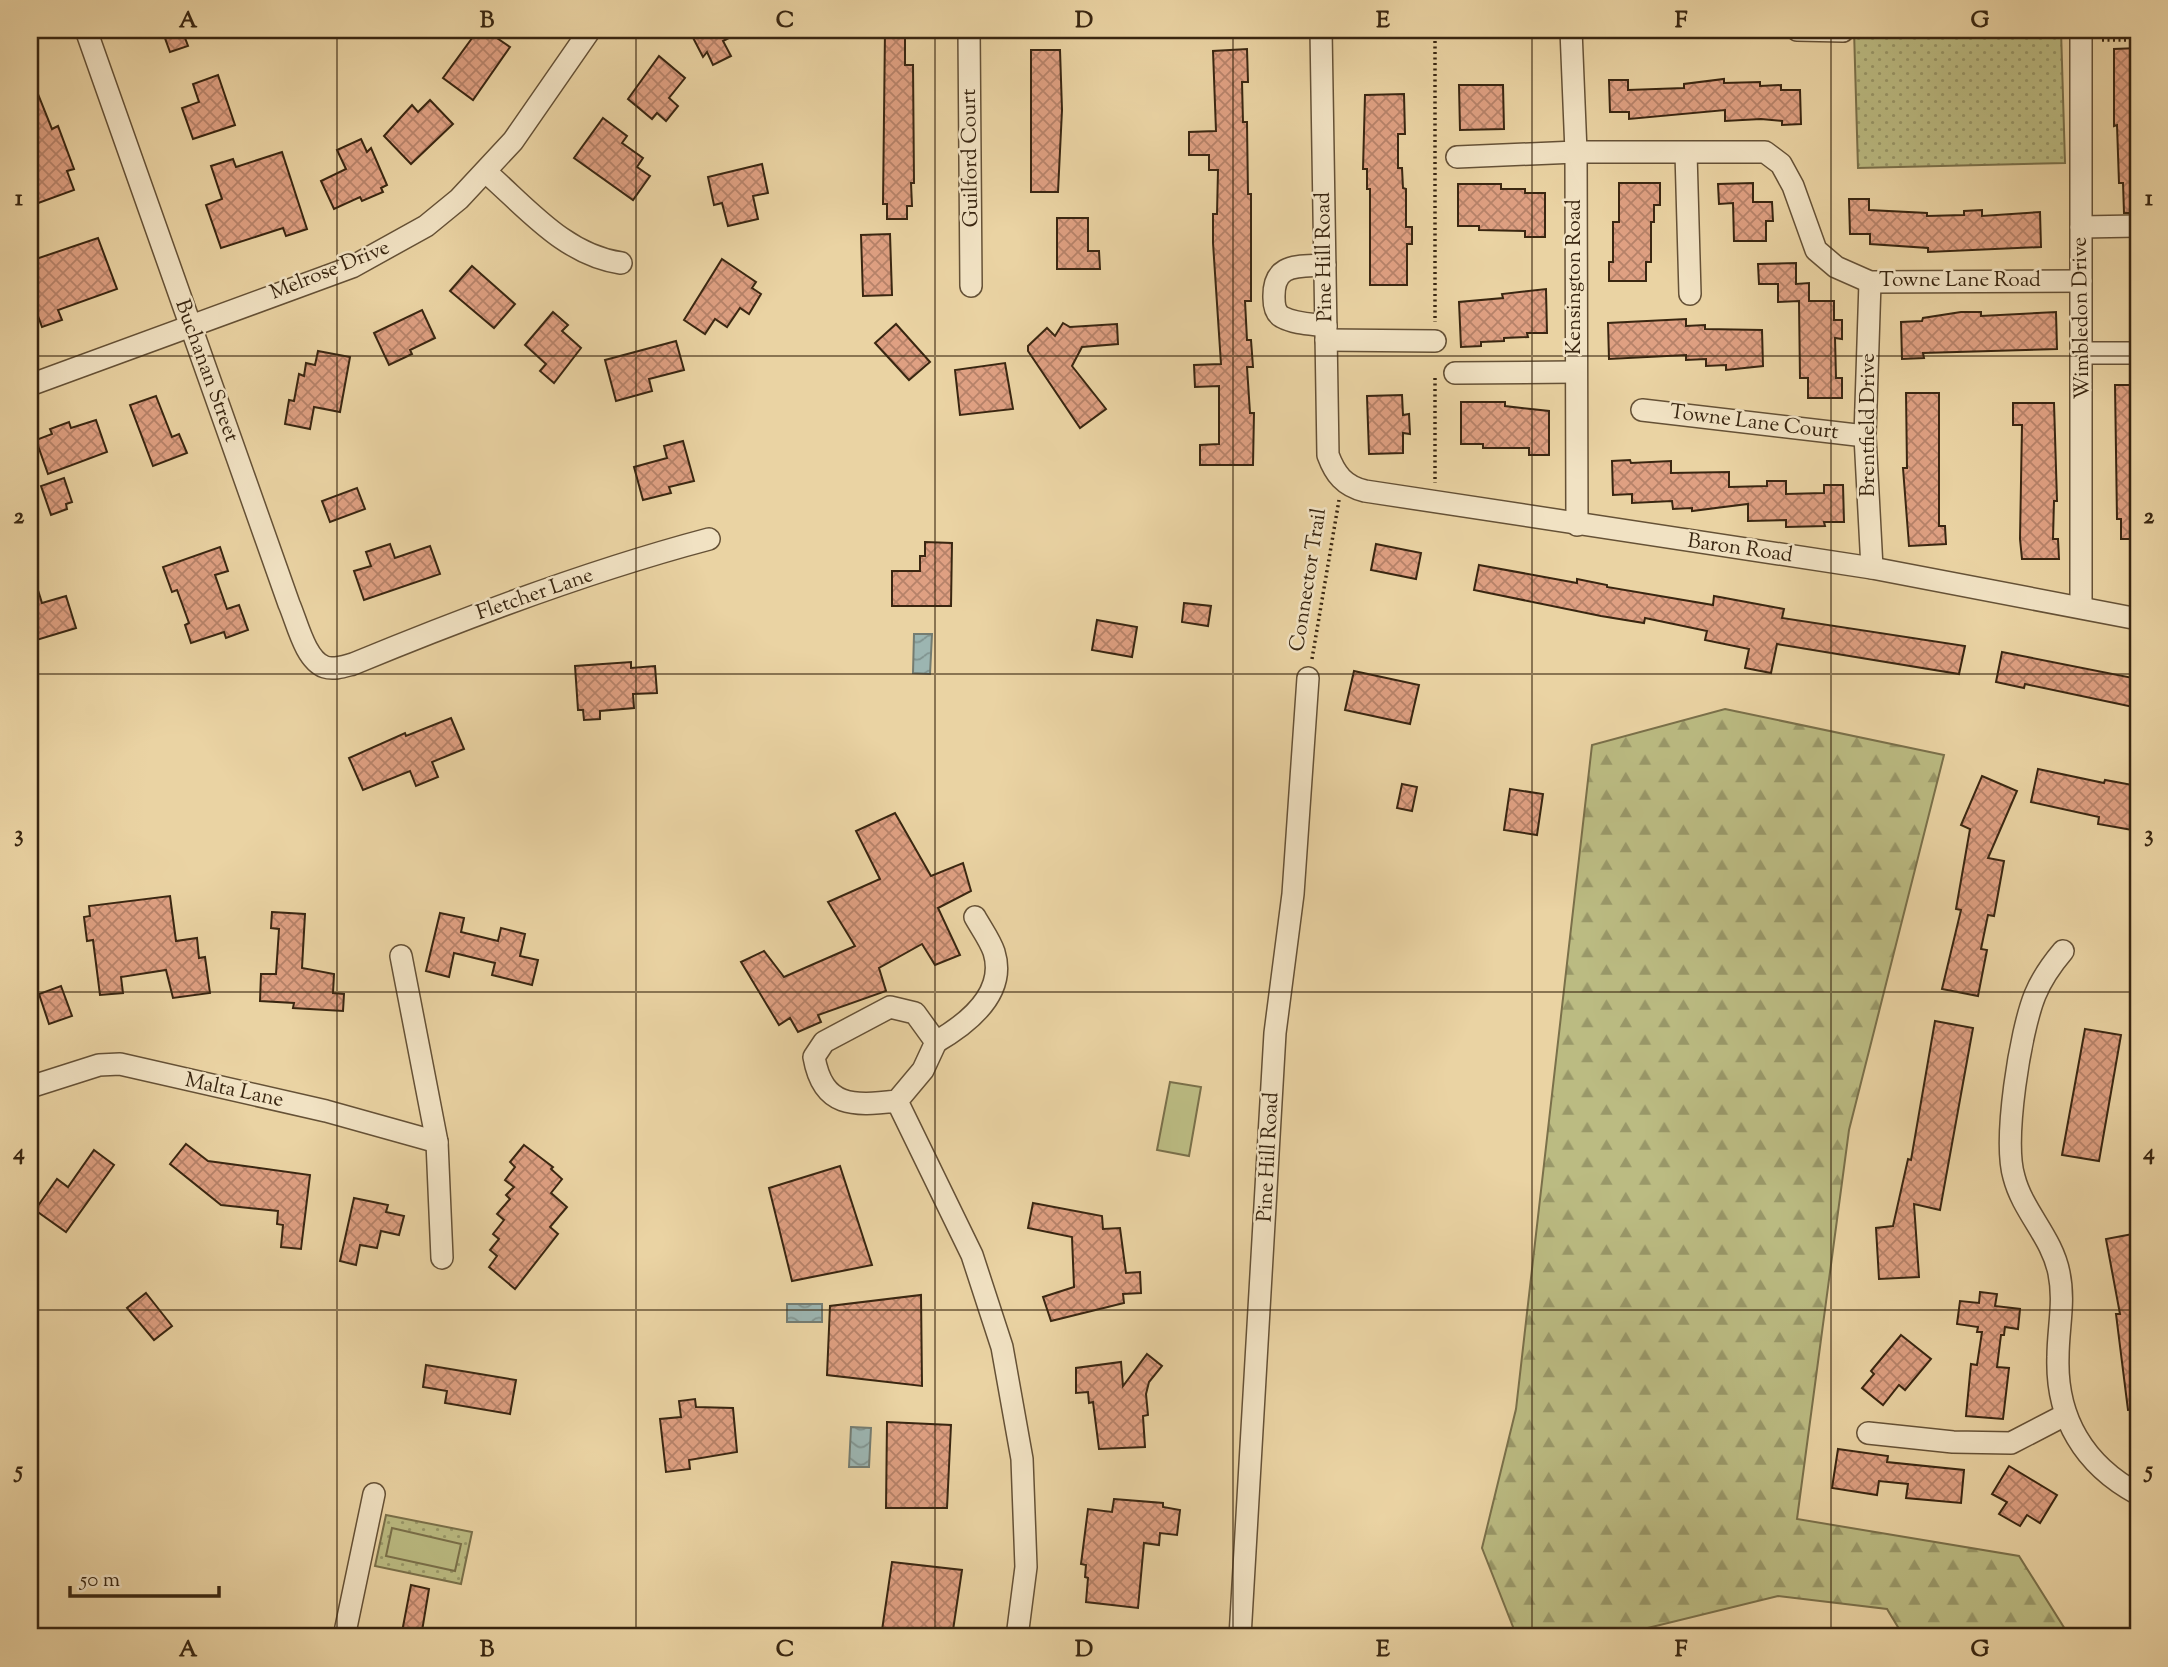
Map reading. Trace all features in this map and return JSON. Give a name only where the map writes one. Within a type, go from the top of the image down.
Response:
[{"type":"street","name":"Buchanan Street","points":[[86,30],[289,604],[309,651],[325,667],[335,668],[364,659]]},
{"type":"street","name":"Melrose Drive","points":[[30,385],[352,267],[426,226],[487,173],[513,141],[590,30]]},
{"type":"street","name":"Guilford Court","points":[[969,30],[971,286]]},
{"type":"street","name":"Pine Hill Road","points":[[1321,30],[1328,455],[1333,470],[1342,481]]},
{"type":"street","name":"Kensington Road","points":[[1572,30],[1576,152],[1577,525]]},
{"type":"street","points":[[1797,30],[1843,31]]},
{"type":"street","name":"Wimbledon Drive","points":[[2081,35],[2081,607]]},
{"type":"street","name":"Towne Lane Road","points":[[1457,158],[1576,152],[1765,152],[1781,164],[1793,186],[1816,250],[1836,267],[1870,282],[2081,281]]},
{"type":"street","points":[[1686,153],[1690,293]]},
{"type":"street","points":[[487,173],[565,242],[586,254],[621,263]]},
{"type":"street","points":[[2081,226],[2138,226]]},
{"type":"street","points":[[1325,265],[1286,269],[1277,275],[1274,287],[1275,307],[1280,316],[1326,333],[1435,341]]},
{"type":"street","name":"Brentfield Drive","points":[[1870,282],[1865,436],[1872,568]]},
{"type":"street","points":[[2083,353],[2138,353]]},
{"type":"street","points":[[1455,373],[1575,372]]},
{"type":"street","name":"Towne Lane Court","points":[[1642,410],[1865,436]]},
{"type":"street","name":"Baron Road","points":[[1342,481],[1365,491],[1872,568],[2138,619]]},
{"type":"street","name":"Fletcher Lane","points":[[364,659],[483,612],[709,539]]},
{"type":"street","name":"Pine Hill Road","points":[[1240,1637],[1275,1033],[1293,894],[1308,682]]},
{"type":"street","points":[[936,1042],[915,1013],[890,1007],[824,1042],[814,1057],[818,1079],[831,1094],[854,1106],[897,1101],[923,1070],[936,1042],[962,1028],[986,1002],[994,984],[994,952],[975,917]]},
{"type":"street","points":[[2063,951],[2048,970],[2031,1008],[2009,1129],[2014,1179],[2050,1244],[2058,1268],[2063,1298],[2058,1354],[2059,1390],[2065,1415],[2076,1438],[2093,1461],[2113,1479],[2138,1494]]},
{"type":"street","points":[[401,956],[437,1142],[442,1258]]},
{"type":"street","name":"Malta Lane","points":[[30,1087],[99,1065],[120,1064],[338,1114],[437,1142]]},
{"type":"street","points":[[897,1101],[950,1205],[972,1255],[1002,1347],[1022,1459],[1026,1567],[1017,1637]]},
{"type":"street","points":[[1868,1433],[1953,1442],[2011,1443],[2065,1415]]},
{"type":"street","points":[[344,1637],[374,1494]]},
{"type":"path","points":[[1435,30],[1435,502]]},
{"type":"path","points":[[2081,35],[2138,40]]},
{"type":"path","name":"Connector Trail","points":[[1308,682],[1342,481]]},
{"type":"green space","points":[[1854,30],[2061,30],[2065,163],[1858,168]]},
{"type":"green space","points":[[1725,709],[1944,755],[1849,1130],[1797,1519],[2019,1556],[2070,1637],[1904,1637],[1887,1609],[1778,1596],[1611,1637],[1517,1637],[1482,1548],[1516,1409],[1592,745]]},
{"type":"green space","points":[[1170,1082],[1201,1087],[1189,1156],[1157,1150]]},
{"type":"green space","points":[[386,1515],[472,1532],[461,1584],[375,1566]]},
{"type":"green space","points":[[392,1528],[461,1544],[455,1571],[386,1556]]},
{"type":"water","points":[[914,634],[932,634],[930,674],[913,673]]},
{"type":"water","points":[[787,1304],[822,1304],[822,1322],[787,1322]]},
{"type":"water","points":[[851,1427],[871,1428],[869,1467],[849,1467]]},
{"type":"building","points":[[162,30],[182,30],[188,46],[170,52]]},
{"type":"building","points":[[478,30],[485,30],[510,47],[473,100],[443,78]]},
{"type":"building","points":[[689,30],[744,30],[723,41],[731,56],[713,65],[707,52],[703,57]]},
{"type":"building","points":[[885,30],[905,30],[905,65],[913,65],[914,183],[911,183],[912,206],[907,206],[907,219],[887,219],[887,204],[883,204]]},
{"type":"building","points":[[2138,48],[2138,213],[2124,213],[2123,183],[2119,183],[2117,125],[2114,126],[2114,49]]},
{"type":"building","points":[[1247,49],[1248,82],[1242,82],[1243,122],[1247,122],[1248,194],[1251,194],[1251,301],[1245,301],[1247,340],[1251,340],[1253,367],[1247,367],[1250,413],[1254,413],[1253,465],[1200,465],[1200,445],[1219,444],[1219,386],[1195,387],[1194,365],[1221,364],[1213,243],[1218,170],[1209,170],[1209,155],[1189,155],[1189,132],[1216,131],[1213,51]]},
{"type":"building","points":[[1031,50],[1060,50],[1062,110],[1058,192],[1031,192]]},
{"type":"building","points":[[659,56],[685,78],[669,98],[678,106],[666,121],[657,113],[652,119],[628,99]]},
{"type":"building","points":[[30,74],[52,129],[58,126],[74,169],[67,171],[74,190],[30,206]]},
{"type":"building","points":[[218,75],[235,125],[193,139],[182,108],[199,102],[193,84]]},
{"type":"building","points":[[1724,79],[1724,83],[1760,82],[1760,86],[1781,85],[1781,90],[1800,90],[1801,124],[1782,125],[1782,121],[1761,119],[1725,121],[1725,110],[1629,119],[1629,112],[1610,112],[1609,80],[1628,80],[1628,90],[1684,88],[1684,84]]},
{"type":"building","points":[[1459,85],[1503,85],[1504,129],[1460,130]]},
{"type":"building","points":[[1404,94],[1405,134],[1398,134],[1398,168],[1402,168],[1403,188],[1406,189],[1406,227],[1412,227],[1412,244],[1407,244],[1407,285],[1370,285],[1370,189],[1367,189],[1367,169],[1363,169],[1365,95]]},
{"type":"building","points":[[430,100],[453,124],[411,164],[384,136],[412,105],[418,112]]},
{"type":"building","points":[[603,118],[627,136],[622,143],[643,158],[637,167],[650,176],[633,200],[574,158]]},
{"type":"building","points":[[361,139],[367,152],[371,148],[387,185],[381,188],[383,192],[362,201],[360,197],[334,209],[321,181],[346,169],[337,150]]},
{"type":"building","points":[[282,152],[307,229],[286,236],[283,228],[221,248],[206,205],[222,199],[211,166],[233,159],[236,167]]},
{"type":"building","points":[[762,164],[768,193],[753,196],[758,219],[728,226],[722,203],[714,205],[708,177]]},
{"type":"building","points":[[1619,183],[1660,183],[1660,205],[1654,205],[1654,222],[1651,222],[1651,262],[1646,262],[1646,281],[1609,281],[1609,262],[1613,262],[1613,222],[1619,222]]},
{"type":"building","points":[[1753,183],[1753,202],[1772,202],[1773,221],[1766,221],[1766,241],[1734,241],[1733,203],[1719,204],[1718,184]]},
{"type":"building","points":[[1458,184],[1501,184],[1501,189],[1525,189],[1525,193],[1545,193],[1545,237],[1525,237],[1525,231],[1479,230],[1479,226],[1458,226]]},
{"type":"building","points":[[1849,199],[1869,199],[1869,210],[1927,213],[1927,216],[1964,215],[1964,211],[1982,210],[1982,216],[2040,212],[2041,247],[1928,252],[1928,248],[1870,244],[1870,234],[1850,234]]},
{"type":"building","points":[[1057,218],[1088,218],[1088,251],[1099,251],[1100,269],[1057,269]]},
{"type":"building","points":[[890,234],[892,295],[863,296],[861,235]]},
{"type":"building","points":[[98,238],[117,289],[58,310],[62,320],[42,327],[30,294],[30,261]]},
{"type":"building","points":[[722,259],[756,282],[752,288],[761,294],[749,314],[740,308],[727,327],[715,319],[705,334],[684,320]]},
{"type":"building","points":[[1796,263],[1796,284],[1809,283],[1809,301],[1834,301],[1834,320],[1842,320],[1842,339],[1835,338],[1836,378],[1842,378],[1842,398],[1808,398],[1808,378],[1800,378],[1799,301],[1778,302],[1778,284],[1759,284],[1758,264]]},
{"type":"building","points":[[472,266],[515,304],[494,328],[450,291]]},
{"type":"building","points":[[1546,289],[1547,333],[1527,333],[1528,337],[1504,338],[1504,341],[1481,342],[1481,346],[1461,347],[1459,302],[1503,298],[1502,294]]},
{"type":"building","points":[[422,310],[435,338],[410,350],[412,354],[389,365],[374,333]]},
{"type":"building","points":[[553,312],[568,325],[562,331],[581,348],[554,383],[540,371],[546,364],[525,345]]},
{"type":"building","points":[[1981,312],[1981,316],[2056,312],[2057,349],[1923,353],[1924,358],[1902,359],[1901,322],[1922,321],[1923,318]]},
{"type":"building","points":[[1686,319],[1686,326],[1705,325],[1705,329],[1762,330],[1763,366],[1726,370],[1726,365],[1706,366],[1706,359],[1686,360],[1686,355],[1609,359],[1608,323]]},
{"type":"building","points":[[1063,323],[1070,327],[1117,324],[1118,344],[1082,347],[1072,366],[1106,409],[1080,428],[1028,351],[1028,346],[1047,328],[1055,336]]},
{"type":"building","points":[[896,324],[930,362],[909,380],[875,343]]},
{"type":"building","points":[[676,341],[684,370],[649,379],[652,391],[616,401],[605,360]]},
{"type":"building","points":[[318,351],[350,357],[340,412],[314,407],[310,429],[285,424],[289,400],[294,401],[299,374],[304,376],[306,363],[315,365]]},
{"type":"building","points":[[1005,363],[1013,409],[960,415],[955,370]]},
{"type":"building","points":[[2115,385],[2138,385],[2138,539],[2121,539],[2121,519],[2117,519]]},
{"type":"building","points":[[1906,393],[1939,393],[1939,526],[1945,526],[1946,544],[1909,546],[1903,468],[1907,468]]},
{"type":"building","points":[[1402,395],[1403,415],[1409,414],[1410,434],[1403,433],[1403,453],[1369,454],[1367,396]]},
{"type":"building","points":[[156,396],[172,437],[179,434],[187,453],[153,466],[130,405]]},
{"type":"building","points":[[1461,402],[1505,402],[1505,406],[1549,411],[1549,455],[1529,455],[1529,448],[1483,448],[1483,444],[1461,444]]},
{"type":"building","points":[[2013,403],[2054,403],[2057,501],[2054,501],[2053,539],[2058,539],[2059,559],[2022,559],[2022,425],[2013,425]]},
{"type":"building","points":[[96,420],[107,452],[48,474],[36,440],[52,434],[50,429],[69,422],[71,428]]},
{"type":"building","points":[[683,441],[694,481],[669,487],[671,493],[643,500],[634,467],[667,458],[664,446]]},
{"type":"building","points":[[1630,460],[1631,463],[1671,461],[1671,473],[1729,472],[1729,487],[1767,486],[1767,481],[1786,481],[1786,494],[1824,493],[1824,485],[1843,485],[1844,522],[1824,522],[1825,526],[1786,527],[1786,520],[1748,521],[1748,504],[1692,511],[1692,508],[1673,509],[1672,501],[1632,503],[1632,494],[1613,495],[1612,461]]},
{"type":"building","points":[[64,478],[72,502],[66,504],[67,509],[51,515],[41,486]]},
{"type":"building","points":[[357,488],[365,509],[330,522],[322,501]]},
{"type":"building","points":[[925,542],[952,543],[951,606],[892,606],[892,571],[920,571],[920,556],[925,556]]},
{"type":"building","points":[[390,544],[395,558],[430,546],[440,574],[364,600],[354,571],[371,566],[366,552]]},
{"type":"building","points":[[1376,544],[1421,553],[1416,579],[1371,570]]},
{"type":"building","points":[[220,547],[228,571],[215,575],[227,609],[239,605],[248,630],[226,638],[224,632],[191,643],[185,625],[189,623],[177,590],[172,592],[163,567]]},
{"type":"building","points":[[1479,565],[1577,583],[1577,579],[1607,587],[1713,605],[1714,596],[1784,609],[1782,618],[1965,646],[1959,674],[1777,644],[1771,673],[1745,668],[1749,649],[1705,640],[1707,631],[1645,618],[1644,623],[1601,616],[1474,590]]},
{"type":"building","points":[[33,574],[42,603],[66,596],[76,628],[30,642],[30,575]]},
{"type":"building","points":[[1184,603],[1211,606],[1208,626],[1182,622]]},
{"type":"building","points":[[1097,620],[1137,627],[1132,657],[1092,650]]},
{"type":"building","points":[[2002,652],[2138,679],[2138,708],[2025,684],[2024,688],[1996,682]]},
{"type":"building","points":[[631,662],[631,668],[655,666],[657,693],[633,694],[634,708],[600,711],[600,719],[584,720],[583,710],[578,710],[575,666]]},
{"type":"building","points":[[1354,671],[1419,685],[1410,724],[1345,710]]},
{"type":"building","points":[[451,718],[464,749],[432,762],[438,777],[416,786],[410,771],[363,790],[349,758],[405,733],[406,736]]},
{"type":"building","points":[[2038,769],[2104,783],[2105,780],[2138,786],[2138,831],[2098,824],[2099,817],[2031,802]]},
{"type":"building","points":[[1982,776],[2017,791],[1988,858],[2004,861],[1994,916],[1988,915],[1981,949],[1987,950],[1978,996],[1942,989],[1961,910],[1956,909],[1970,829],[1961,825]]},
{"type":"building","points":[[1402,784],[1417,787],[1412,811],[1397,808]]},
{"type":"building","points":[[1510,789],[1543,794],[1537,835],[1504,830]]},
{"type":"building","points":[[895,813],[931,876],[963,863],[971,891],[938,908],[960,955],[935,965],[922,944],[879,968],[886,991],[818,1015],[821,1022],[798,1032],[790,1018],[779,1025],[741,962],[764,951],[784,977],[855,946],[828,902],[880,879],[856,831]]},
{"type":"building","points":[[170,896],[176,941],[197,938],[199,958],[205,957],[210,993],[173,998],[166,970],[121,977],[123,993],[100,995],[93,940],[87,941],[84,917],[90,916],[89,906]]},
{"type":"building","points":[[272,912],[305,914],[302,968],[334,974],[333,993],[344,994],[343,1011],[293,1008],[294,1003],[260,1001],[261,974],[276,974],[279,929],[271,928]]},
{"type":"building","points":[[440,913],[464,918],[461,932],[498,941],[501,928],[525,934],[520,956],[538,960],[532,985],[492,975],[495,963],[454,953],[449,977],[426,971]]},
{"type":"building","points":[[61,986],[72,1016],[49,1024],[39,994]]},
{"type":"building","points":[[1935,1021],[1973,1028],[1940,1210],[1914,1204],[1919,1277],[1879,1279],[1876,1228],[1893,1226],[1908,1159],[1911,1160]]},
{"type":"building","points":[[2085,1029],[2121,1035],[2099,1161],[2062,1155]]},
{"type":"building","points":[[186,1144],[208,1161],[310,1175],[301,1249],[281,1247],[283,1225],[277,1224],[278,1211],[221,1205],[170,1164]]},
{"type":"building","points":[[524,1145],[553,1167],[551,1169],[562,1179],[551,1193],[567,1207],[550,1227],[558,1234],[515,1289],[489,1267],[497,1256],[490,1250],[499,1239],[493,1234],[504,1220],[497,1214],[510,1199],[506,1195],[514,1187],[505,1180],[515,1167],[510,1162]]},
{"type":"building","points":[[94,1150],[114,1165],[66,1232],[35,1210],[57,1179],[68,1187]]},
{"type":"building","points":[[840,1166],[872,1265],[792,1281],[769,1188]]},
{"type":"building","points":[[354,1198],[388,1205],[386,1212],[404,1216],[399,1235],[381,1231],[377,1248],[360,1245],[356,1265],[340,1261]]},
{"type":"building","points":[[1033,1203],[1102,1216],[1103,1229],[1120,1228],[1126,1273],[1140,1272],[1141,1293],[1123,1294],[1124,1303],[1051,1321],[1043,1297],[1074,1287],[1072,1237],[1028,1228]]},
{"type":"building","points":[[2138,1233],[2138,1409],[2128,1410],[2116,1314],[2120,1314],[2106,1239]]},
{"type":"building","points":[[1980,1292],[1997,1294],[1995,1306],[2020,1309],[2018,1329],[2005,1327],[2004,1335],[2001,1335],[1997,1367],[2009,1368],[2003,1419],[1966,1416],[1971,1364],[1977,1365],[1982,1332],[1977,1332],[1978,1327],[1957,1324],[1960,1301],[1979,1303]]},
{"type":"building","points":[[146,1293],[172,1326],[154,1340],[127,1308]]},
{"type":"building","points":[[921,1295],[922,1386],[827,1375],[830,1306]]},
{"type":"building","points":[[1901,1335],[1931,1359],[1905,1390],[1899,1385],[1883,1405],[1862,1388],[1874,1374],[1871,1371]]},
{"type":"building","points":[[1147,1354],[1162,1366],[1149,1382],[1146,1394],[1148,1415],[1143,1416],[1145,1447],[1099,1449],[1093,1402],[1089,1403],[1088,1392],[1076,1393],[1076,1368],[1121,1362],[1123,1386]]},
{"type":"building","points":[[426,1365],[516,1380],[510,1414],[445,1403],[447,1391],[423,1387]]},
{"type":"building","points":[[695,1399],[696,1407],[733,1408],[737,1452],[689,1460],[690,1469],[666,1472],[660,1419],[681,1417],[679,1401]]},
{"type":"building","points":[[887,1422],[951,1425],[947,1508],[886,1508]]},
{"type":"building","points":[[1838,1449],[1888,1456],[1887,1462],[1964,1470],[1961,1503],[1906,1498],[1908,1484],[1879,1481],[1877,1495],[1832,1488]]},
{"type":"building","points":[[2009,1466],[2057,1495],[2040,1523],[2027,1515],[2020,1526],[1999,1514],[2007,1502],[1992,1494]]},
{"type":"building","points":[[1114,1499],[1163,1503],[1163,1507],[1180,1510],[1177,1535],[1160,1533],[1159,1545],[1144,1543],[1138,1608],[1086,1602],[1088,1578],[1085,1577],[1086,1565],[1081,1564],[1088,1509],[1112,1512]]},
{"type":"building","points":[[892,1562],[962,1570],[952,1637],[881,1637]]},
{"type":"building","points":[[411,1585],[429,1589],[421,1637],[401,1637]]}]
